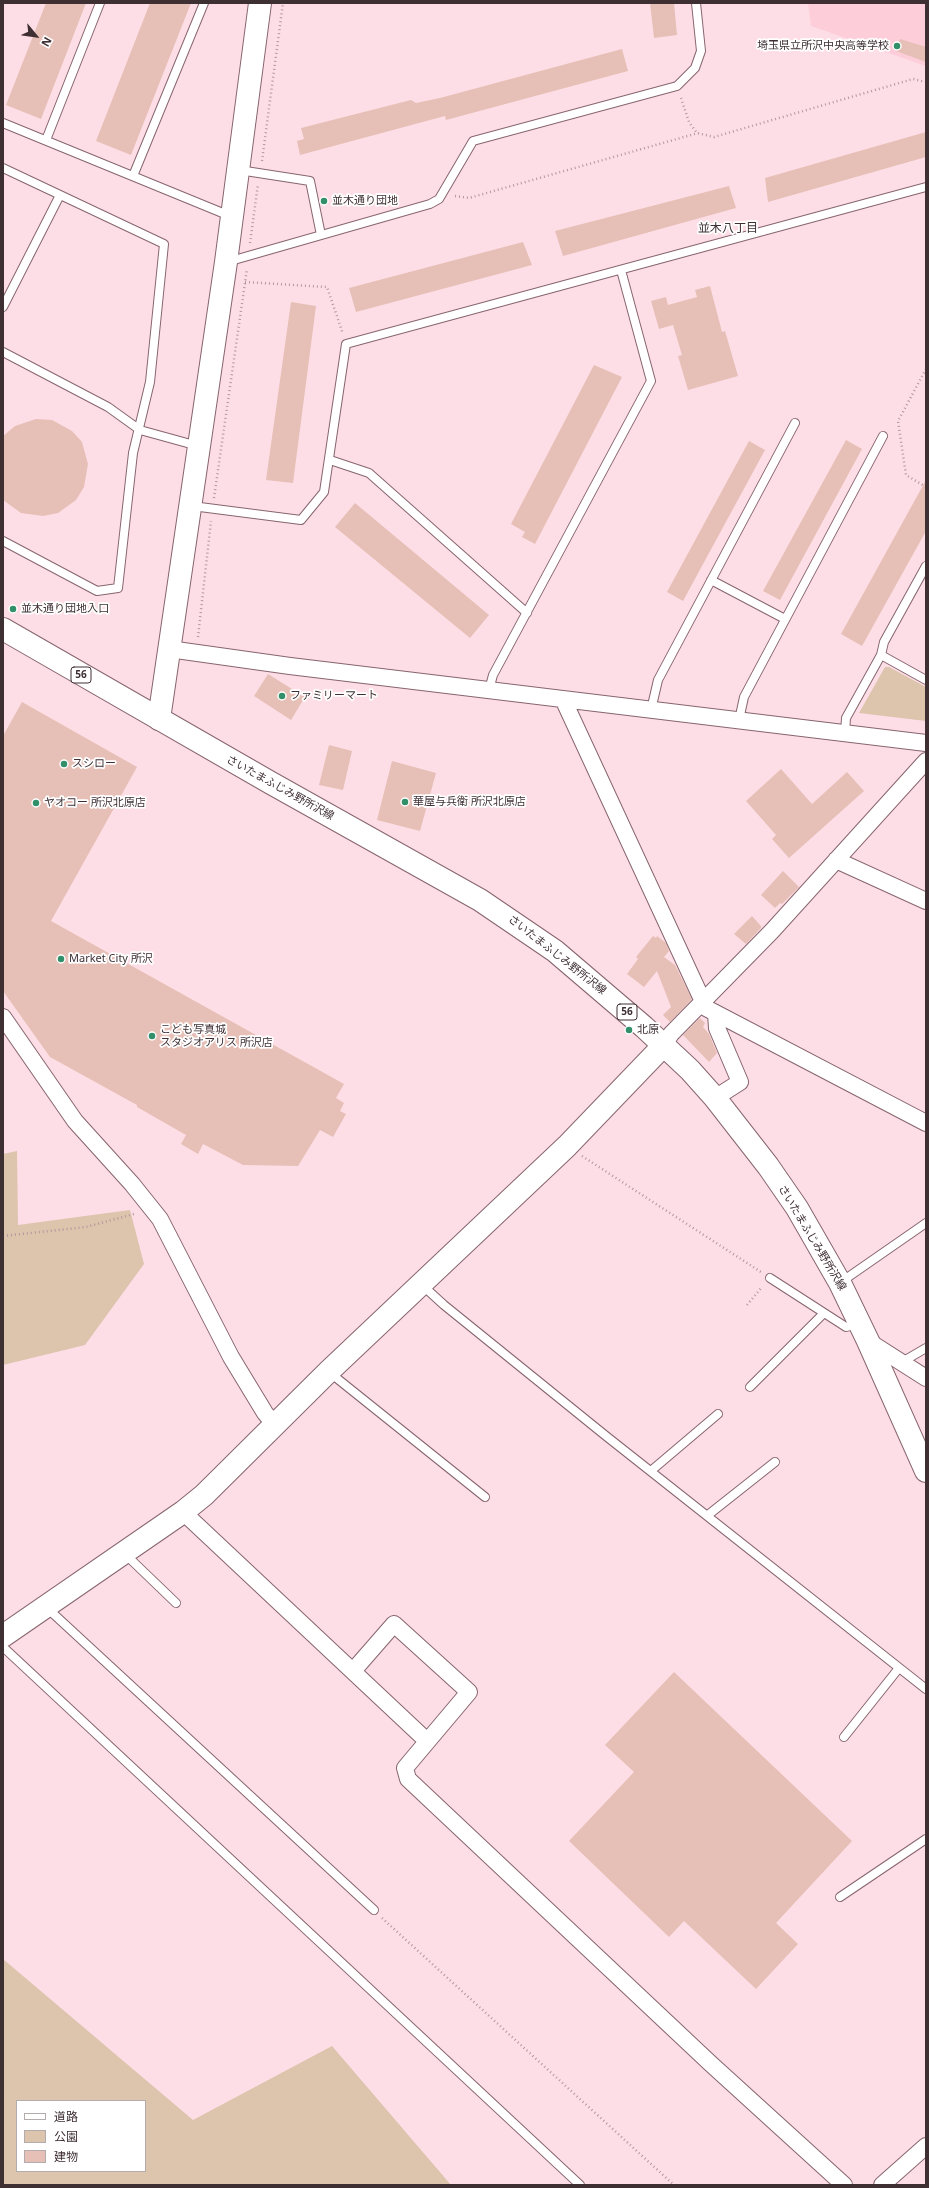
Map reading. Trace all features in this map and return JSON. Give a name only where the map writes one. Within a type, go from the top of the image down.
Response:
[{"type":"street","points":[[159,719],[189,506],[226,262],[260,3]]},
{"type":"street","name":"さいたまふじみ野所沢線","points":[[3,629],[480,900],[509,918],[592,981],[664,1045],[715,1098],[768,1166],[797,1208],[840,1282],[926,1471]]},
{"type":"street","points":[[169,649],[651,710],[926,742]]},
{"type":"street","points":[[563,699],[706,1008],[926,1124]]},
{"type":"street","points":[[3,1636],[182,1512],[223,1478],[274,1424],[420,1283],[567,1146],[664,1045],[671,1034],[703,1000],[772,931],[926,761]]},
{"type":"street","points":[[836,860],[926,901]]},
{"type":"street","points":[[715,1098],[740,1082],[717,1028],[716,1014]]},
{"type":"street","points":[[3,1016],[75,1121],[152,1208],[177,1250],[198,1295],[231,1357],[265,1413],[274,1424]]},
{"type":"street","points":[[864,1332],[902,1362],[926,1378]]},
{"type":"street","points":[[182,1512],[427,1741]]},
{"type":"street","points":[[353,1671],[394,1624],[469,1692],[405,1768],[408,1779],[711,2064],[844,2185]]},
{"type":"street","points":[[882,2185],[926,2146]]},
{"type":"lane","points":[[46,140],[100,3]]},
{"type":"lane","points":[[133,176],[204,3]]},
{"type":"lane","points":[[226,262],[430,204],[439,199],[473,141],[676,86],[695,68],[701,51],[696,3]]},
{"type":"lane","points":[[3,123],[231,217]]},
{"type":"lane","points":[[3,168],[164,244],[150,382],[140,430],[133,454],[118,588],[97,591],[3,541]]},
{"type":"lane","points":[[238,170],[310,181],[321,235]]},
{"type":"lane","points":[[189,506],[301,520],[324,492],[330,460],[346,344],[926,187]]},
{"type":"lane","points":[[3,307],[60,195]]},
{"type":"lane","points":[[489,690],[493,675],[651,381],[621,270]]},
{"type":"lane","points":[[3,352],[108,407],[140,430],[198,446]]},
{"type":"lane","points":[[651,710],[658,680],[796,423]]},
{"type":"lane","points":[[739,720],[744,697],[883,436]]},
{"type":"lane","points":[[330,460],[369,473],[527,613]]},
{"type":"lane","points":[[845,733],[846,718],[881,655],[884,642],[926,566]]},
{"type":"lane","points":[[711,580],[785,619]]},
{"type":"lane","points":[[881,655],[926,680]]},
{"type":"lane","points":[[840,1282],[926,1223]]},
{"type":"lane","points":[[770,1278],[846,1327],[864,1332]]},
{"type":"lane","points":[[420,1283],[480,1334],[926,1689]]},
{"type":"lane","points":[[750,1387],[824,1313]]},
{"type":"lane","points":[[902,1362],[926,1348]]},
{"type":"lane","points":[[328,1372],[485,1497]]},
{"type":"lane","points":[[652,1470],[718,1414]]},
{"type":"lane","points":[[708,1516],[775,1462]]},
{"type":"lane","points":[[124,1552],[176,1604]]},
{"type":"lane","points":[[46,1606],[374,1910]]},
{"type":"lane","points":[[3,1647],[580,2185]]},
{"type":"lane","points":[[844,1737],[899,1668]]},
{"type":"lane","points":[[840,1897],[926,1840]]},
{"type":"path","points":[[197,642],[212,508],[245,282],[283,3]]},
{"type":"path","points":[[444,190],[458,198],[469,198],[698,133],[714,137],[914,79],[926,82]]},
{"type":"path","points":[[676,86],[689,122],[698,133]]},
{"type":"path","points":[[245,282],[327,287],[346,344]]},
{"type":"path","points":[[926,369],[898,421],[906,475],[926,487]]},
{"type":"path","points":[[567,1146],[770,1278],[747,1305]]},
{"type":"path","points":[[3,1236],[97,1225],[152,1208]]},
{"type":"path","points":[[374,1910],[674,2185]]},
{"type":"shaded area","name":"埼玉県立所沢中央高等学校","points":[[808,3],[926,3],[926,66],[811,26]]},
{"type":"green space","points":[[885,667],[889,667],[926,687],[926,721],[859,713]]},
{"type":"green space","points":[[17,1151],[18,1225],[130,1210],[144,1264],[85,1345],[3,1365],[3,1154]]},
{"type":"green space","points":[[3,1959],[193,2120],[332,2046],[451,2185],[3,2185]]},
{"type":"building","points":[[46,3],[86,3],[41,119],[6,105]]},
{"type":"building","points":[[150,3],[191,3],[131,155],[96,141]]},
{"type":"building","points":[[650,3],[674,3],[677,35],[654,38]]},
{"type":"building","points":[[900,39],[926,47],[926,62],[896,51]]},
{"type":"building","points":[[622,49],[628,71],[446,120],[445,116],[300,155],[297,141],[304,139],[301,128],[411,100],[416,103],[440,98]]},
{"type":"building","points":[[926,132],[926,157],[768,202],[765,178]]},
{"type":"building","points":[[729,186],[736,208],[563,256],[555,231]]},
{"type":"building","points":[[523,242],[532,265],[356,312],[349,288]]},
{"type":"building","points":[[710,286],[722,332],[725,331],[738,376],[688,390],[678,356],[682,355],[673,325],[659,329],[651,301],[666,297],[668,305],[697,297],[695,290]]},
{"type":"building","points":[[291,302],[316,306],[293,483],[266,480]]},
{"type":"building","points":[[594,365],[622,377],[535,544],[522,537],[525,532],[511,524]]},
{"type":"building","points":[[36,419],[52,420],[72,431],[82,442],[88,464],[84,487],[76,500],[58,513],[43,516],[21,513],[3,500],[3,436],[15,426]]},
{"type":"building","points":[[846,440],[862,449],[780,600],[763,591]]},
{"type":"building","points":[[749,441],[765,450],[683,601],[667,592]]},
{"type":"building","points":[[926,480],[926,531],[862,646],[841,634]]},
{"type":"building","points":[[355,503],[489,615],[470,638],[335,527]]},
{"type":"building","points":[[268,674],[305,697],[291,720],[254,696]]},
{"type":"building","name":"Market City 所沢","points":[[22,702],[137,767],[51,921],[344,1084],[336,1098],[344,1103],[340,1111],[346,1114],[333,1137],[320,1130],[298,1166],[243,1165],[203,1144],[198,1154],[181,1144],[186,1135],[137,1107],[137,1105],[50,1057],[3,991],[3,736]]},
{"type":"building","points":[[329,745],[352,751],[343,790],[319,785]]},
{"type":"building","name":"華屋与兵衛 所沢北原店","points":[[392,761],[436,773],[420,831],[377,820]]},
{"type":"building","points":[[781,769],[812,804],[847,772],[864,791],[789,858],[772,839],[776,835],[746,801]]},
{"type":"building","points":[[783,871],[799,887],[782,904],[780,903],[775,908],[761,895]]},
{"type":"building","points":[[752,916],[761,928],[746,944],[734,934]]},
{"type":"building","points":[[653,936],[656,938],[657,936],[666,943],[669,951],[664,957],[675,965],[692,999],[670,1022],[663,1015],[671,1007],[657,971],[644,987],[627,974],[638,959],[636,957]]},
{"type":"building","points":[[700,1018],[705,1023],[703,1027],[709,1034],[717,1053],[709,1062],[683,1035]]},
{"type":"building","points":[[674,1672],[852,1841],[776,1923],[798,1944],[756,1989],[684,1921],[669,1937],[569,1841],[634,1772],[605,1745]]},
{"type":"place","name":"埼玉県立所沢中央高等学校","points":[[897,46]]},
{"type":"place","name":"並木通り団地","points":[[324,201]]},
{"type":"place","name":"並木通り団地入口","points":[[13,609]]},
{"type":"place","name":"ファミリーマート","points":[[282,696]]},
{"type":"place","name":"スシロー","points":[[64,764]]},
{"type":"place","name":"華屋与兵衛 所沢北原店","points":[[405,802]]},
{"type":"place","name":"ヤオコー 所沢北原店","points":[[36,803]]},
{"type":"place","name":"Market City 所沢","points":[[61,959]]},
{"type":"place","name":"北原","points":[[629,1030]]},
{"type":"place","name":"こども写真城 スタジオアリス 所沢店","points":[[152,1036]]},
{"type":"district","name":"並木八丁目","points":[[728,229]]}]
